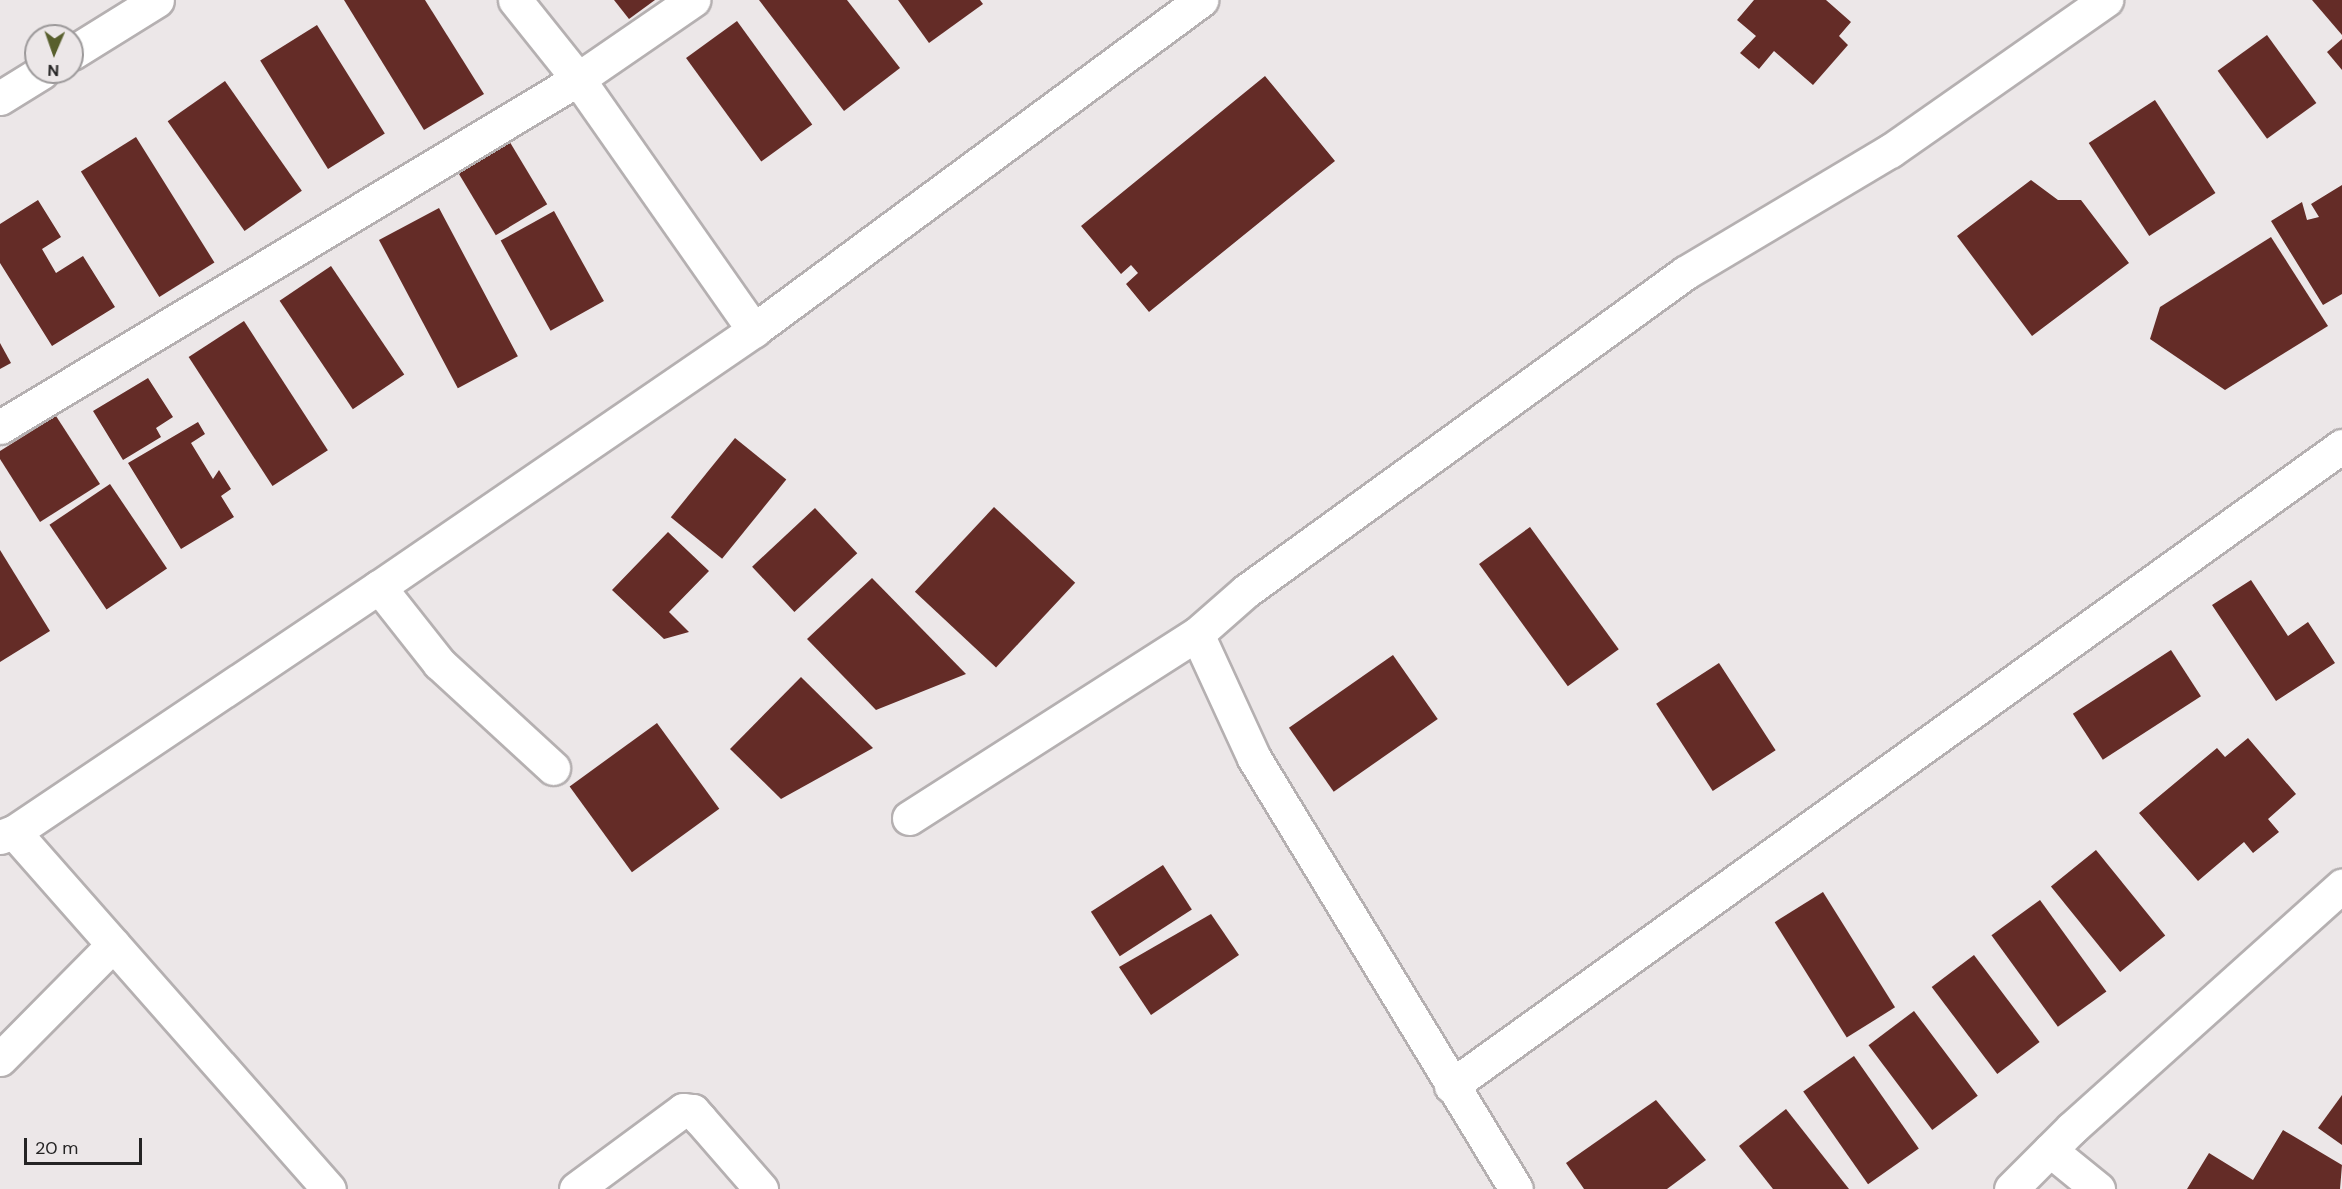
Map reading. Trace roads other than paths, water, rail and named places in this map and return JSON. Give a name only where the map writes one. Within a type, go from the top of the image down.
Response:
[{"type":"street","points":[[84,46],[157,0]]},
{"type":"street","points":[[515,0],[578,80],[753,330]]},
{"type":"street","points":[[0,427],[578,80],[693,0]]},
{"type":"street","points":[[328,1189],[113,945],[7,834],[379,587],[753,330],[1201,0]]},
{"type":"street","points":[[909,818],[1197,634],[1246,591],[1685,273],[1890,151],[2106,0]]},
{"type":"street","points":[[0,98],[24,83]]},
{"type":"street","points":[[1452,1086],[2342,446]]},
{"type":"street","points":[[379,587],[439,663],[553,768]]},
{"type":"street","points":[[1197,634],[1254,758],[1516,1189]]},
{"type":"street","points":[[2011,1189],[2050,1150],[2342,886]]},
{"type":"street","points":[[0,1059],[113,945]]},
{"type":"street","points":[[576,1189],[683,1110],[693,1111],[761,1189]]},
{"type":"street","points":[[2050,1150],[2098,1189]]}]
